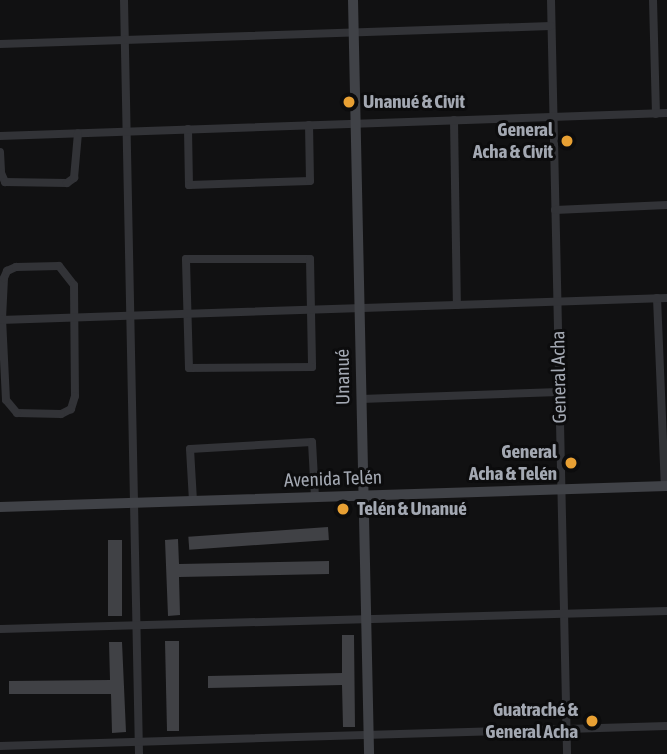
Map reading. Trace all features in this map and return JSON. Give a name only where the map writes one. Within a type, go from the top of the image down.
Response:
[{"type":"street","points":[[124,0],[139,754]]},
{"type":"street","name":"Unanué","points":[[353,0],[369,754]]},
{"type":"street","name":"General Acha","points":[[551,0],[567,754]]},
{"type":"street","points":[[653,0],[656,114]]},
{"type":"street","points":[[0,44],[551,26]]},
{"type":"street","points":[[0,135],[667,113]]},
{"type":"street","points":[[453,120],[457,305]]},
{"type":"street","points":[[188,129],[189,185],[297,182],[310,181],[309,125]]},
{"type":"street","points":[[0,152],[1,173],[5,182],[67,183],[74,178],[78,133]]},
{"type":"street","points":[[555,209],[667,205]]},
{"type":"street","points":[[310,259],[312,367],[189,369],[187,313],[186,260],[310,259]]},
{"type":"street","points":[[59,266],[69,275],[74,285],[75,396],[71,409],[61,414],[17,413],[9,408],[6,400],[1,319],[4,278],[8,271],[16,267],[59,266]]},
{"type":"street","points":[[657,298],[666,486]]},
{"type":"street","points":[[1,319],[667,298]]},
{"type":"street","points":[[361,398],[559,392]]},
{"type":"street","points":[[192,501],[190,449],[312,442],[315,497]]},
{"type":"street","name":"Avenida Telén","points":[[0,507],[666,486]]},
{"type":"street","points":[[0,629],[667,611]]},
{"type":"street","points":[[0,746],[667,726]]},
{"type":"building","points":[[328,527],[329,540],[189,550],[188,537]]},
{"type":"building","points":[[178,539],[179,564],[329,561],[329,574],[179,577],[180,615],[168,616],[165,540]]},
{"type":"building","points":[[108,540],[122,540],[122,616],[108,616]]},
{"type":"building","points":[[342,635],[354,635],[355,727],[343,727],[342,685],[208,688],[208,676],[342,673]]},
{"type":"building","points":[[165,641],[179,641],[179,731],[167,731]]},
{"type":"building","points":[[109,642],[122,642],[126,732],[112,733],[111,694],[9,694],[9,681],[110,680]]},
{"type":"place","name":"Unanué & Civit","points":[[349,102]]},
{"type":"place","name":"General Acha & Civit","points":[[567,141]]},
{"type":"place","name":"General Acha & Telén","points":[[571,463]]},
{"type":"place","name":"Telén & Unanué","points":[[343,509]]},
{"type":"place","name":"Guatraché & General Acha","points":[[592,721]]}]
